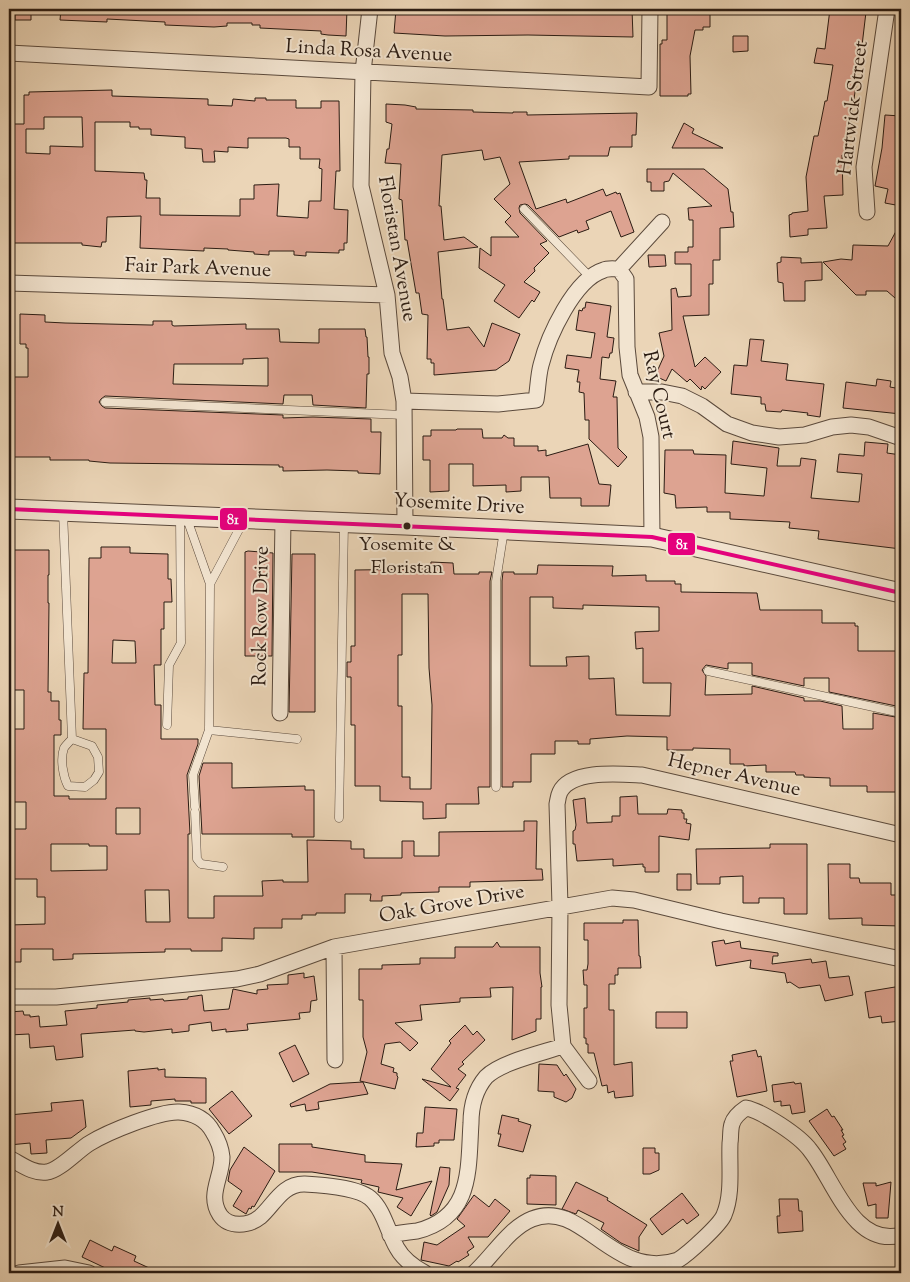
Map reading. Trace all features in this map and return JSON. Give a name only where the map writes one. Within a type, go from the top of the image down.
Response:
[{"type":"street","name":"Floristan Avenue","points":[[370,9],[363,72],[361,186],[387,295],[392,353],[400,377],[404,408],[405,525]]},
{"type":"street","name":"Linda Rosa Avenue","points":[[9,53],[649,87],[650,9]]},
{"type":"street","name":"Hartwick Street","points":[[867,212],[864,167],[887,9]]},
{"type":"street","points":[[404,408],[498,404],[536,400],[541,366],[549,340],[567,304],[590,277],[604,269],[619,268],[662,222]]},
{"type":"street","name":"Ray Court","points":[[619,268],[626,279],[627,347],[630,375],[647,417],[651,437],[652,537]]},
{"type":"street","name":"Fair Park Avenue","points":[[9,283],[387,295]]},
{"type":"street","points":[[636,392],[662,392],[682,396],[702,406],[727,424],[752,433],[779,437],[805,435],[832,427],[851,425],[869,427],[901,438]]},
{"type":"street","name":"Yosemite Drive","points":[[9,509],[652,537],[901,593]]},
{"type":"street","name":"Rock Row Drive","points":[[280,713],[283,520]]},
{"type":"street","name":"Hepner Avenue","points":[[560,906],[557,804],[560,791],[571,782],[588,776],[613,773],[642,775],[901,835]]},
{"type":"street","name":"Oak Grove Drive","points":[[9,997],[56,997],[237,979],[260,974],[334,947],[612,898],[634,900],[721,921],[901,959]]},
{"type":"street","points":[[560,906],[559,1005],[563,1046],[589,1081]]},
{"type":"street","points":[[334,947],[335,1060]]},
{"type":"street","points":[[390,1234],[418,1230],[436,1223],[453,1211],[463,1197],[468,1178],[471,1113],[475,1095],[486,1078],[500,1067],[563,1046]]},
{"type":"street","points":[[474,1273],[519,1226],[533,1218],[546,1216],[562,1220],[576,1228],[609,1255],[626,1265],[643,1270],[661,1268],[678,1260],[724,1217],[728,1201],[732,1124],[739,1112],[746,1108],[756,1110],[794,1135],[810,1149],[834,1190],[859,1225],[876,1234],[901,1235]]},
{"type":"street","points":[[9,1158],[36,1172],[48,1172],[58,1169],[90,1142],[110,1132],[160,1115],[177,1112],[194,1114],[208,1123],[219,1142],[222,1156],[213,1192],[214,1204],[221,1217],[232,1224],[246,1224],[260,1217],[285,1190],[301,1184],[322,1185],[360,1192],[371,1199],[381,1214],[398,1250],[412,1266],[425,1273]]},
{"type":"street","points":[[19,1273],[65,1268],[89,1273]]},
{"type":"lane","points":[[524,210],[590,277]]},
{"type":"lane","points":[[104,402],[404,408]]},
{"type":"lane","points":[[63,512],[72,738],[64,747],[64,777],[68,786],[85,788],[94,780],[99,772],[98,757],[92,746],[72,738]]},
{"type":"lane","points":[[183,516],[210,584],[209,730],[194,775],[197,859],[201,864],[224,867]]},
{"type":"lane","points":[[167,726],[169,665],[181,643],[183,516]]},
{"type":"lane","points":[[210,584],[244,519]]},
{"type":"lane","points":[[339,818],[344,523]]},
{"type":"lane","points":[[496,787],[496,581],[504,530]]},
{"type":"lane","points":[[708,671],[901,713]]},
{"type":"lane","points":[[209,730],[298,739]]},
{"type":"building","points":[[15,9],[31,9],[31,20],[15,20]]},
{"type":"building","points":[[61,9],[347,9],[346,36],[321,34],[321,31],[260,28],[260,25],[252,25],[252,23],[227,23],[227,26],[214,27],[165,25],[165,22],[107,19],[107,22],[60,20]]},
{"type":"building","points":[[396,9],[632,9],[633,37],[445,36],[394,33]]},
{"type":"building","points":[[675,9],[703,9],[703,11],[710,11],[710,27],[703,27],[703,30],[695,30],[690,56],[691,94],[688,94],[688,96],[660,96],[660,44],[662,44],[662,40],[667,40],[667,11],[675,11]]},
{"type":"building","points":[[830,9],[866,12],[861,54],[858,53],[854,78],[857,78],[846,155],[842,155],[843,195],[824,196],[827,228],[808,229],[808,235],[790,237],[789,215],[808,211],[806,177],[814,136],[818,136],[825,101],[827,101],[833,65],[814,63],[817,48],[825,49]]},
{"type":"building","points":[[733,36],[748,36],[748,51],[733,52]]},
{"type":"building","points":[[112,90],[112,96],[208,99],[208,105],[232,106],[233,99],[255,101],[255,98],[266,98],[266,100],[296,100],[296,108],[321,108],[321,101],[339,101],[340,171],[336,171],[334,209],[348,210],[347,243],[344,243],[344,250],[339,250],[339,253],[306,252],[306,256],[294,255],[294,251],[269,251],[269,255],[228,249],[204,248],[204,251],[140,248],[141,216],[107,217],[106,242],[102,242],[101,247],[82,245],[82,243],[9,243],[9,124],[24,124],[24,95],[29,95],[29,92]],"holes":[[[44,117],[82,117],[83,147],[50,146],[50,154],[26,153],[26,129],[44,129]],[[95,122],[130,122],[130,127],[151,129],[151,135],[185,137],[185,148],[202,149],[203,162],[215,162],[214,151],[228,152],[228,147],[248,148],[248,138],[289,139],[289,147],[300,147],[300,159],[320,159],[319,168],[322,169],[321,201],[309,201],[308,218],[277,216],[279,184],[254,185],[254,199],[240,199],[240,216],[160,215],[160,198],[146,198],[147,180],[145,180],[144,173],[95,171]]]},
{"type":"building","points":[[386,104],[405,105],[416,107],[416,109],[527,112],[527,115],[637,113],[636,135],[632,135],[632,147],[610,147],[608,156],[569,156],[569,159],[519,162],[536,209],[566,199],[567,203],[603,189],[606,196],[616,192],[617,194],[620,193],[634,232],[621,237],[611,211],[586,221],[589,229],[578,233],[577,230],[559,237],[528,205],[520,205],[520,213],[547,241],[540,244],[549,253],[534,268],[535,271],[524,282],[540,292],[534,302],[532,300],[519,318],[494,301],[505,285],[479,268],[480,248],[491,256],[491,237],[519,237],[505,222],[511,216],[494,199],[510,184],[500,157],[484,160],[482,150],[442,155],[439,206],[441,206],[444,240],[464,237],[478,247],[438,252],[447,330],[469,327],[484,347],[492,323],[520,334],[509,361],[496,370],[434,375],[434,363],[431,363],[431,359],[427,359],[428,315],[422,314],[419,293],[416,293],[407,240],[405,240],[402,200],[399,199],[401,164],[385,163],[392,124],[386,122]]},
{"type":"building","points":[[885,115],[901,116],[901,206],[885,203],[888,189],[875,186],[882,148]]},
{"type":"building","points":[[684,123],[694,129],[692,133],[723,148],[672,148]]},
{"type":"building","points":[[647,169],[704,169],[728,189],[734,227],[720,228],[720,260],[713,260],[713,284],[709,284],[709,315],[683,316],[695,367],[705,357],[721,372],[705,389],[702,386],[701,390],[690,379],[687,382],[672,369],[666,381],[655,376],[664,356],[659,333],[672,330],[671,289],[676,288],[678,297],[691,296],[691,264],[675,264],[675,252],[688,252],[688,247],[693,247],[693,220],[689,220],[688,208],[712,206],[673,173],[669,181],[664,182],[664,191],[651,191],[651,182],[647,182]]},
{"type":"building","points":[[901,222],[901,283],[895,298],[887,291],[866,291],[866,295],[856,295],[823,262],[841,259],[852,260],[853,245],[888,246]]},
{"type":"building","points":[[648,255],[665,255],[666,266],[649,267]]},
{"type":"building","points":[[781,257],[801,258],[801,263],[822,262],[822,280],[805,281],[805,301],[784,301],[783,283],[778,282],[777,263],[781,262]]},
{"type":"building","points":[[586,302],[611,306],[607,337],[614,338],[612,353],[610,353],[609,358],[602,357],[600,379],[616,381],[613,397],[617,397],[618,448],[627,457],[618,467],[589,439],[589,420],[585,420],[584,393],[579,392],[580,382],[577,382],[579,370],[565,368],[567,355],[591,358],[595,333],[576,330],[579,310],[582,311],[585,308]]},
{"type":"building","points":[[20,314],[45,315],[45,322],[65,323],[153,325],[153,321],[172,321],[174,326],[246,324],[246,329],[279,329],[280,342],[319,343],[319,329],[365,329],[369,357],[366,408],[313,405],[312,395],[284,395],[283,404],[105,396],[99,402],[105,408],[283,415],[283,418],[371,419],[371,432],[381,432],[380,474],[327,470],[283,471],[283,467],[279,467],[279,465],[110,463],[89,460],[50,460],[50,457],[9,457],[9,380],[14,380],[14,377],[28,377],[28,348],[26,348],[26,344],[20,344]],"holes":[[[268,358],[268,386],[173,384],[174,364],[243,364],[243,359]]]},
{"type":"building","points":[[750,339],[764,340],[761,361],[788,364],[786,380],[824,384],[820,417],[807,415],[808,413],[782,410],[781,412],[766,411],[765,404],[761,404],[761,397],[731,394],[734,365],[747,366]]},
{"type":"building","points":[[877,379],[891,381],[890,387],[901,389],[901,414],[843,408],[846,382],[876,386]]},
{"type":"building","points":[[482,429],[483,438],[502,438],[504,435],[508,438],[514,438],[514,446],[538,446],[538,451],[546,450],[546,456],[588,444],[599,484],[611,485],[609,506],[581,506],[581,498],[550,498],[549,477],[521,477],[521,491],[506,492],[506,485],[473,486],[473,464],[449,464],[449,491],[430,492],[430,460],[423,460],[423,436],[431,436],[431,430]]},
{"type":"building","points":[[733,441],[779,448],[777,466],[800,466],[801,458],[816,460],[811,498],[859,502],[862,474],[837,472],[839,454],[864,456],[865,442],[888,444],[887,453],[901,455],[901,549],[818,539],[819,531],[789,528],[790,522],[730,519],[730,512],[707,512],[707,507],[676,508],[675,495],[664,493],[665,450],[693,450],[694,454],[726,455],[725,493],[764,496],[767,468],[731,464]]},
{"type":"building","points":[[101,547],[130,547],[130,553],[168,554],[168,579],[171,579],[172,602],[164,602],[164,629],[161,629],[161,665],[154,665],[155,705],[161,705],[161,739],[198,739],[187,775],[190,834],[188,834],[188,918],[214,918],[214,896],[263,896],[262,881],[308,882],[307,840],[351,841],[351,849],[364,849],[364,858],[402,858],[402,841],[414,841],[414,856],[439,856],[439,832],[524,831],[524,821],[537,821],[536,869],[542,869],[543,880],[470,882],[470,887],[439,887],[439,892],[401,893],[401,895],[382,896],[382,901],[370,901],[371,894],[345,894],[345,913],[316,913],[316,915],[302,915],[302,919],[282,919],[282,928],[254,928],[254,939],[222,938],[222,951],[165,949],[165,952],[73,954],[73,959],[53,960],[53,949],[21,949],[21,962],[9,962],[9,925],[45,924],[45,897],[37,897],[37,879],[9,879],[9,844],[13,844],[13,829],[26,829],[26,802],[9,802],[9,729],[24,729],[24,690],[9,690],[9,550],[49,550],[48,692],[51,692],[51,701],[59,701],[59,720],[61,720],[61,735],[54,735],[54,796],[69,796],[69,799],[106,799],[106,729],[83,729],[84,673],[88,673],[89,558],[101,558]],"holes":[[[113,640],[135,641],[136,663],[112,663]],[[116,808],[140,808],[140,834],[116,834]],[[51,844],[107,846],[107,870],[51,871]],[[145,890],[169,890],[170,922],[146,922]]]},
{"type":"building","points":[[245,552],[273,553],[272,656],[245,656]]},
{"type":"building","points":[[292,554],[315,554],[315,712],[289,712]]},
{"type":"building","points":[[431,562],[453,563],[454,574],[492,572],[490,581],[490,787],[478,787],[479,804],[446,804],[446,818],[423,819],[423,802],[380,801],[380,786],[355,786],[355,725],[351,725],[351,677],[347,677],[347,662],[351,662],[351,646],[355,646],[355,570],[430,569]],"holes":[[[402,594],[428,594],[429,668],[432,705],[431,789],[410,789],[410,777],[402,777],[402,706],[398,706],[398,655],[402,655]]]},
{"type":"building","points":[[538,565],[613,566],[612,576],[646,575],[646,581],[675,581],[675,584],[681,584],[681,592],[757,593],[760,610],[822,610],[822,623],[855,623],[855,626],[858,626],[858,651],[901,651],[901,707],[829,692],[829,678],[804,678],[804,686],[752,675],[752,663],[728,663],[728,669],[706,665],[702,670],[706,676],[705,695],[752,694],[752,686],[804,698],[804,701],[820,701],[842,706],[843,729],[873,729],[873,713],[901,718],[901,792],[867,792],[867,786],[830,786],[830,778],[804,777],[804,775],[796,775],[795,772],[766,772],[766,765],[744,766],[744,764],[730,764],[730,749],[693,748],[693,750],[667,750],[667,737],[627,736],[590,739],[590,744],[578,744],[578,741],[555,741],[555,754],[531,754],[531,782],[513,782],[513,787],[502,787],[503,572],[537,574]],"holes":[[[530,597],[553,597],[553,608],[583,609],[583,605],[659,607],[659,631],[635,632],[636,649],[643,648],[643,683],[671,683],[670,716],[616,715],[614,678],[589,679],[589,656],[566,657],[567,666],[530,666]]]},
{"type":"building","points":[[203,763],[232,763],[232,788],[305,786],[305,790],[314,790],[314,837],[292,837],[292,834],[202,834],[199,776]]},
{"type":"building","points":[[637,796],[638,814],[667,814],[668,809],[682,810],[684,819],[687,819],[686,823],[691,824],[689,840],[659,836],[659,872],[645,872],[643,864],[613,866],[613,859],[577,861],[575,844],[573,844],[573,831],[576,825],[573,800],[585,798],[587,823],[612,822],[612,816],[620,816],[620,797]]},
{"type":"building","points":[[770,844],[807,844],[807,914],[784,914],[784,898],[759,898],[759,903],[743,903],[743,876],[720,877],[720,884],[697,884],[696,849],[770,848]]},
{"type":"building","points":[[828,864],[850,864],[850,878],[859,878],[860,883],[891,883],[891,895],[901,895],[901,926],[862,925],[862,918],[829,919]]},
{"type":"building","points":[[677,874],[691,874],[691,890],[677,890]]},
{"type":"building","points":[[623,920],[638,920],[641,968],[618,968],[618,975],[615,975],[615,984],[609,984],[609,1010],[614,1010],[614,1065],[632,1062],[633,1096],[615,1098],[614,1091],[608,1093],[607,1085],[602,1086],[594,1053],[588,1053],[588,1044],[586,1044],[586,1038],[584,1038],[584,1008],[587,1008],[587,985],[584,985],[583,970],[587,970],[588,964],[588,940],[584,940],[584,923],[623,923]]},
{"type":"building","points":[[724,940],[725,944],[740,941],[741,948],[778,953],[778,956],[773,956],[772,964],[811,959],[812,963],[826,961],[829,978],[849,976],[853,995],[825,1001],[820,985],[799,988],[790,982],[787,983],[785,973],[750,968],[751,960],[716,966],[712,942]]},
{"type":"building","points":[[497,942],[500,947],[540,947],[541,1019],[536,1019],[536,1031],[512,1040],[513,987],[490,988],[491,997],[460,998],[460,1002],[420,1005],[422,1020],[395,1023],[418,1043],[410,1051],[400,1042],[385,1044],[381,1064],[394,1068],[393,1072],[397,1073],[395,1089],[360,1081],[367,1052],[363,1037],[363,1000],[359,1000],[359,969],[382,969],[382,965],[420,964],[420,958],[455,958],[455,947],[493,947]]},
{"type":"building","points":[[304,973],[304,978],[314,976],[317,1000],[311,1001],[310,1012],[299,1013],[300,1019],[247,1024],[248,1030],[226,1032],[226,1029],[212,1031],[211,1022],[189,1025],[189,1031],[172,1033],[172,1029],[81,1034],[83,1057],[56,1060],[54,1046],[30,1048],[29,1034],[9,1035],[9,1012],[23,1011],[24,1015],[30,1015],[30,1017],[39,1016],[40,1027],[67,1025],[65,1011],[97,1008],[97,1005],[128,1002],[128,1000],[150,998],[150,1000],[163,999],[164,1001],[188,999],[188,997],[202,995],[204,1011],[229,1009],[233,989],[257,994],[257,990],[268,989],[267,985],[288,984],[288,975]]},
{"type":"building","points":[[901,986],[901,1021],[882,1023],[881,1016],[869,1018],[865,992]]},
{"type":"building","points":[[656,1012],[687,1012],[687,1028],[656,1028]]},
{"type":"building","points":[[465,1025],[473,1035],[477,1031],[485,1040],[462,1062],[464,1064],[458,1069],[466,1075],[456,1088],[459,1089],[450,1101],[422,1079],[451,1087],[431,1069],[451,1043],[449,1041]]},
{"type":"building","points":[[295,1045],[309,1074],[293,1082],[279,1053]]},
{"type":"building","points":[[756,1050],[758,1057],[761,1056],[767,1091],[737,1097],[730,1061],[733,1061],[732,1055]]},
{"type":"building","points":[[539,1064],[557,1065],[564,1076],[566,1074],[576,1089],[572,1098],[566,1102],[554,1097],[554,1092],[538,1091]]},
{"type":"building","points":[[158,1068],[158,1070],[165,1069],[165,1077],[206,1078],[206,1103],[175,1101],[175,1099],[151,1101],[151,1105],[130,1107],[128,1071]]},
{"type":"building","points":[[363,1082],[368,1094],[318,1102],[319,1109],[306,1111],[305,1104],[291,1107],[290,1104],[330,1084]]},
{"type":"building","points":[[794,1082],[795,1084],[801,1083],[805,1112],[792,1114],[790,1105],[781,1106],[781,1101],[774,1102],[772,1085]]},
{"type":"building","points":[[232,1091],[252,1116],[229,1134],[209,1109]]},
{"type":"building","points":[[83,1100],[86,1127],[71,1138],[46,1140],[47,1153],[31,1154],[30,1143],[9,1145],[9,1115],[52,1111],[51,1103]]},
{"type":"building","points":[[425,1107],[457,1109],[454,1140],[439,1140],[439,1143],[434,1143],[434,1146],[416,1147],[417,1133],[423,1133]]},
{"type":"building","points":[[827,1109],[843,1130],[841,1130],[844,1135],[842,1136],[846,1142],[843,1144],[846,1149],[834,1156],[809,1121]]},
{"type":"building","points":[[502,1115],[519,1119],[518,1121],[531,1125],[523,1152],[498,1146],[501,1134],[498,1134]]},
{"type":"building","points":[[279,1144],[312,1144],[312,1147],[365,1155],[365,1162],[402,1164],[396,1190],[432,1181],[411,1216],[397,1207],[403,1198],[378,1192],[379,1187],[361,1183],[362,1180],[312,1172],[279,1172]]},
{"type":"building","points":[[244,1147],[275,1171],[254,1207],[249,1208],[246,1214],[233,1206],[242,1191],[228,1181],[230,1170]]},
{"type":"building","points":[[643,1148],[655,1148],[655,1153],[659,1153],[659,1170],[650,1174],[643,1174]]},
{"type":"building","points":[[440,1167],[450,1168],[449,1185],[437,1212],[431,1216],[430,1215]]},
{"type":"building","points":[[530,1175],[556,1176],[556,1205],[527,1204],[527,1178],[530,1178]]},
{"type":"building","points":[[576,1182],[608,1198],[607,1200],[647,1225],[639,1237],[639,1251],[621,1243],[601,1229],[604,1223],[578,1210],[576,1214],[562,1209]]},
{"type":"building","points":[[891,1182],[888,1218],[876,1218],[876,1204],[868,1206],[863,1183],[876,1183],[876,1186]]},
{"type":"building","points":[[682,1193],[699,1215],[687,1224],[683,1219],[662,1235],[650,1219]]},
{"type":"building","points":[[474,1195],[489,1207],[495,1199],[510,1211],[488,1237],[468,1237],[474,1247],[467,1252],[469,1255],[458,1262],[449,1266],[421,1260],[424,1242],[437,1245],[465,1226],[457,1219]]},
{"type":"building","points":[[779,1199],[798,1199],[799,1211],[802,1211],[803,1231],[778,1233]]},
{"type":"building","points":[[90,1240],[112,1251],[114,1246],[136,1256],[134,1261],[160,1273],[116,1273],[82,1257]]},
{"type":"transit line","name":"81","points":[[9,509],[652,537],[901,593]]},
{"type":"place","name":"Yosemite & Floristan","points":[[407,526]]}]
